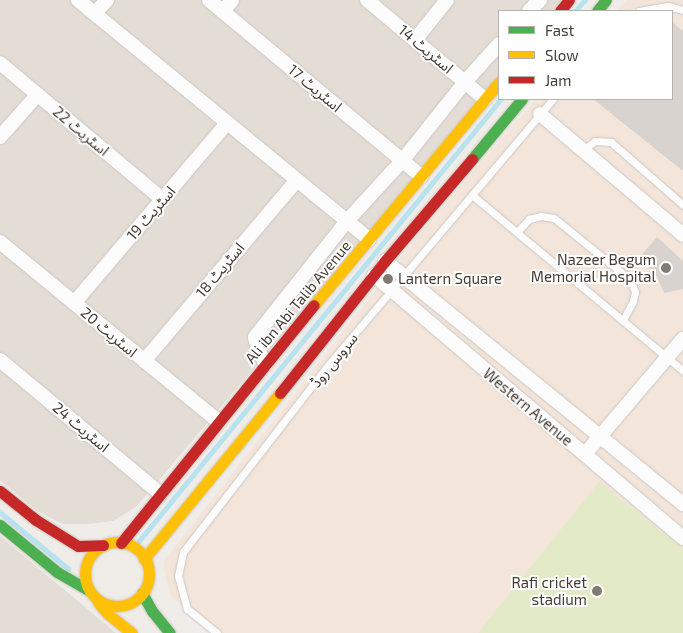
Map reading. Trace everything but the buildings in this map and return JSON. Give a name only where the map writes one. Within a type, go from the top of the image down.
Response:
[{"type":"main road","points":[[561,10],[569,0]]},
{"type":"main road","points":[[598,10],[606,0]]},
{"type":"main road","name":"Ali ibn Abi Talib Avenue","points":[[121,543],[218,421],[498,83]]},
{"type":"main road","points":[[144,559],[285,388],[385,261],[521,100]]},
{"type":"main road","points":[[0,491],[36,520],[78,546],[121,543],[139,551],[144,559],[149,576],[142,593],[134,601],[125,606],[114,606],[57,572],[0,525]]},
{"type":"main road","points":[[103,545],[94,551],[85,569],[85,580],[92,594],[107,613],[132,633]]},
{"type":"main road","points":[[142,593],[152,611],[170,633]]},
{"type":"street","points":[[78,0],[369,240]]},
{"type":"street","points":[[95,13],[106,0]]},
{"type":"street","name":"اسٹریٹ 17","points":[[209,0],[421,176]]},
{"type":"street","points":[[223,12],[232,0]]},
{"type":"street","name":"اسٹریٹ 14","points":[[367,0],[485,99]]},
{"type":"street","points":[[415,40],[447,0]]},
{"type":"street","points":[[530,10],[540,0]]},
{"type":"street","points":[[266,364],[258,350],[255,337],[347,221],[402,161],[465,82],[498,45]]},
{"type":"street","name":"اسٹریٹ 22","points":[[0,63],[162,199]]},
{"type":"street","points":[[0,137],[38,94]]},
{"type":"street","points":[[540,114],[683,235]]},
{"type":"street","name":"اسٹریٹ 19","points":[[74,302],[228,123]]},
{"type":"street","name":"اسٹریٹ 18","points":[[144,361],[297,180]]},
{"type":"street","name":"اسٹریٹ 20","points":[[0,242],[218,421]]},
{"type":"street","name":"Western Avenue","points":[[385,261],[683,504]]},
{"type":"street","name":"Western Avenue","points":[[374,275],[683,538]]},
{"type":"street","points":[[585,454],[683,339]]},
{"type":"street","name":"اسٹریٹ 24","points":[[0,360],[161,494]]},
{"type":"lane","points":[[645,10],[668,6],[683,10]]},
{"type":"lane","name":"سروس روڈ","points":[[216,633],[187,608],[178,576],[183,552],[323,372],[552,100]]},
{"type":"lane","points":[[583,150],[595,141],[611,142],[683,205]]},
{"type":"lane","points":[[472,194],[683,371]]},
{"type":"lane","points":[[517,232],[529,219],[541,216],[554,218],[618,269],[630,280],[635,292],[633,301],[623,320]]},
{"type":"shaded area","points":[[0,0],[566,0],[557,10],[498,10],[498,80],[136,507],[113,521],[89,524],[63,524],[37,511],[0,480]]},
{"type":"shaded area","points":[[628,0],[683,0],[683,633],[214,633],[170,595],[163,562],[420,233],[535,100],[673,100],[673,10],[617,10]]},
{"type":"shaded area","points":[[0,536],[116,633],[0,633]]},
{"type":"green space","name":"Rafi cricket stadium","points":[[599,482],[683,549],[683,633],[478,633]]},
{"type":"waterway","points":[[576,10],[585,0]]},
{"type":"waterway","points":[[139,541],[500,100]]},
{"type":"waterway","points":[[0,512],[69,569]]},
{"type":"traffic: fast","points":[[598,10],[606,0]]},
{"type":"traffic: fast","points":[[472,159],[521,100]]},
{"type":"traffic: fast","points":[[0,525],[57,572],[88,590]]},
{"type":"traffic: fast","points":[[142,593],[152,611],[170,633]]},
{"type":"traffic: slow","points":[[314,305],[498,83]]},
{"type":"traffic: slow","points":[[144,559],[280,393]]},
{"type":"traffic: slow","points":[[117,542],[129,545],[140,551],[146,562],[149,574],[146,586],[140,597],[129,603],[117,606],[105,603],[94,597],[88,586],[85,574],[88,562],[94,551],[105,545],[117,542]]},
{"type":"traffic: slow","points":[[98,602],[107,613],[132,633]]},
{"type":"traffic: jam","points":[[561,10],[569,0]]},
{"type":"traffic: jam","points":[[280,393],[385,261],[472,159]]},
{"type":"traffic: jam","points":[[121,543],[314,305]]},
{"type":"traffic: jam","points":[[0,491],[36,520],[78,546],[103,545]]},
{"type":"place","name":"Nazeer Begum Memorial Hospital","points":[[666,268]]},
{"type":"place","name":"Lantern Square","points":[[388,279]]},
{"type":"place","name":"Rafi cricket stadium","points":[[597,591]]}]
